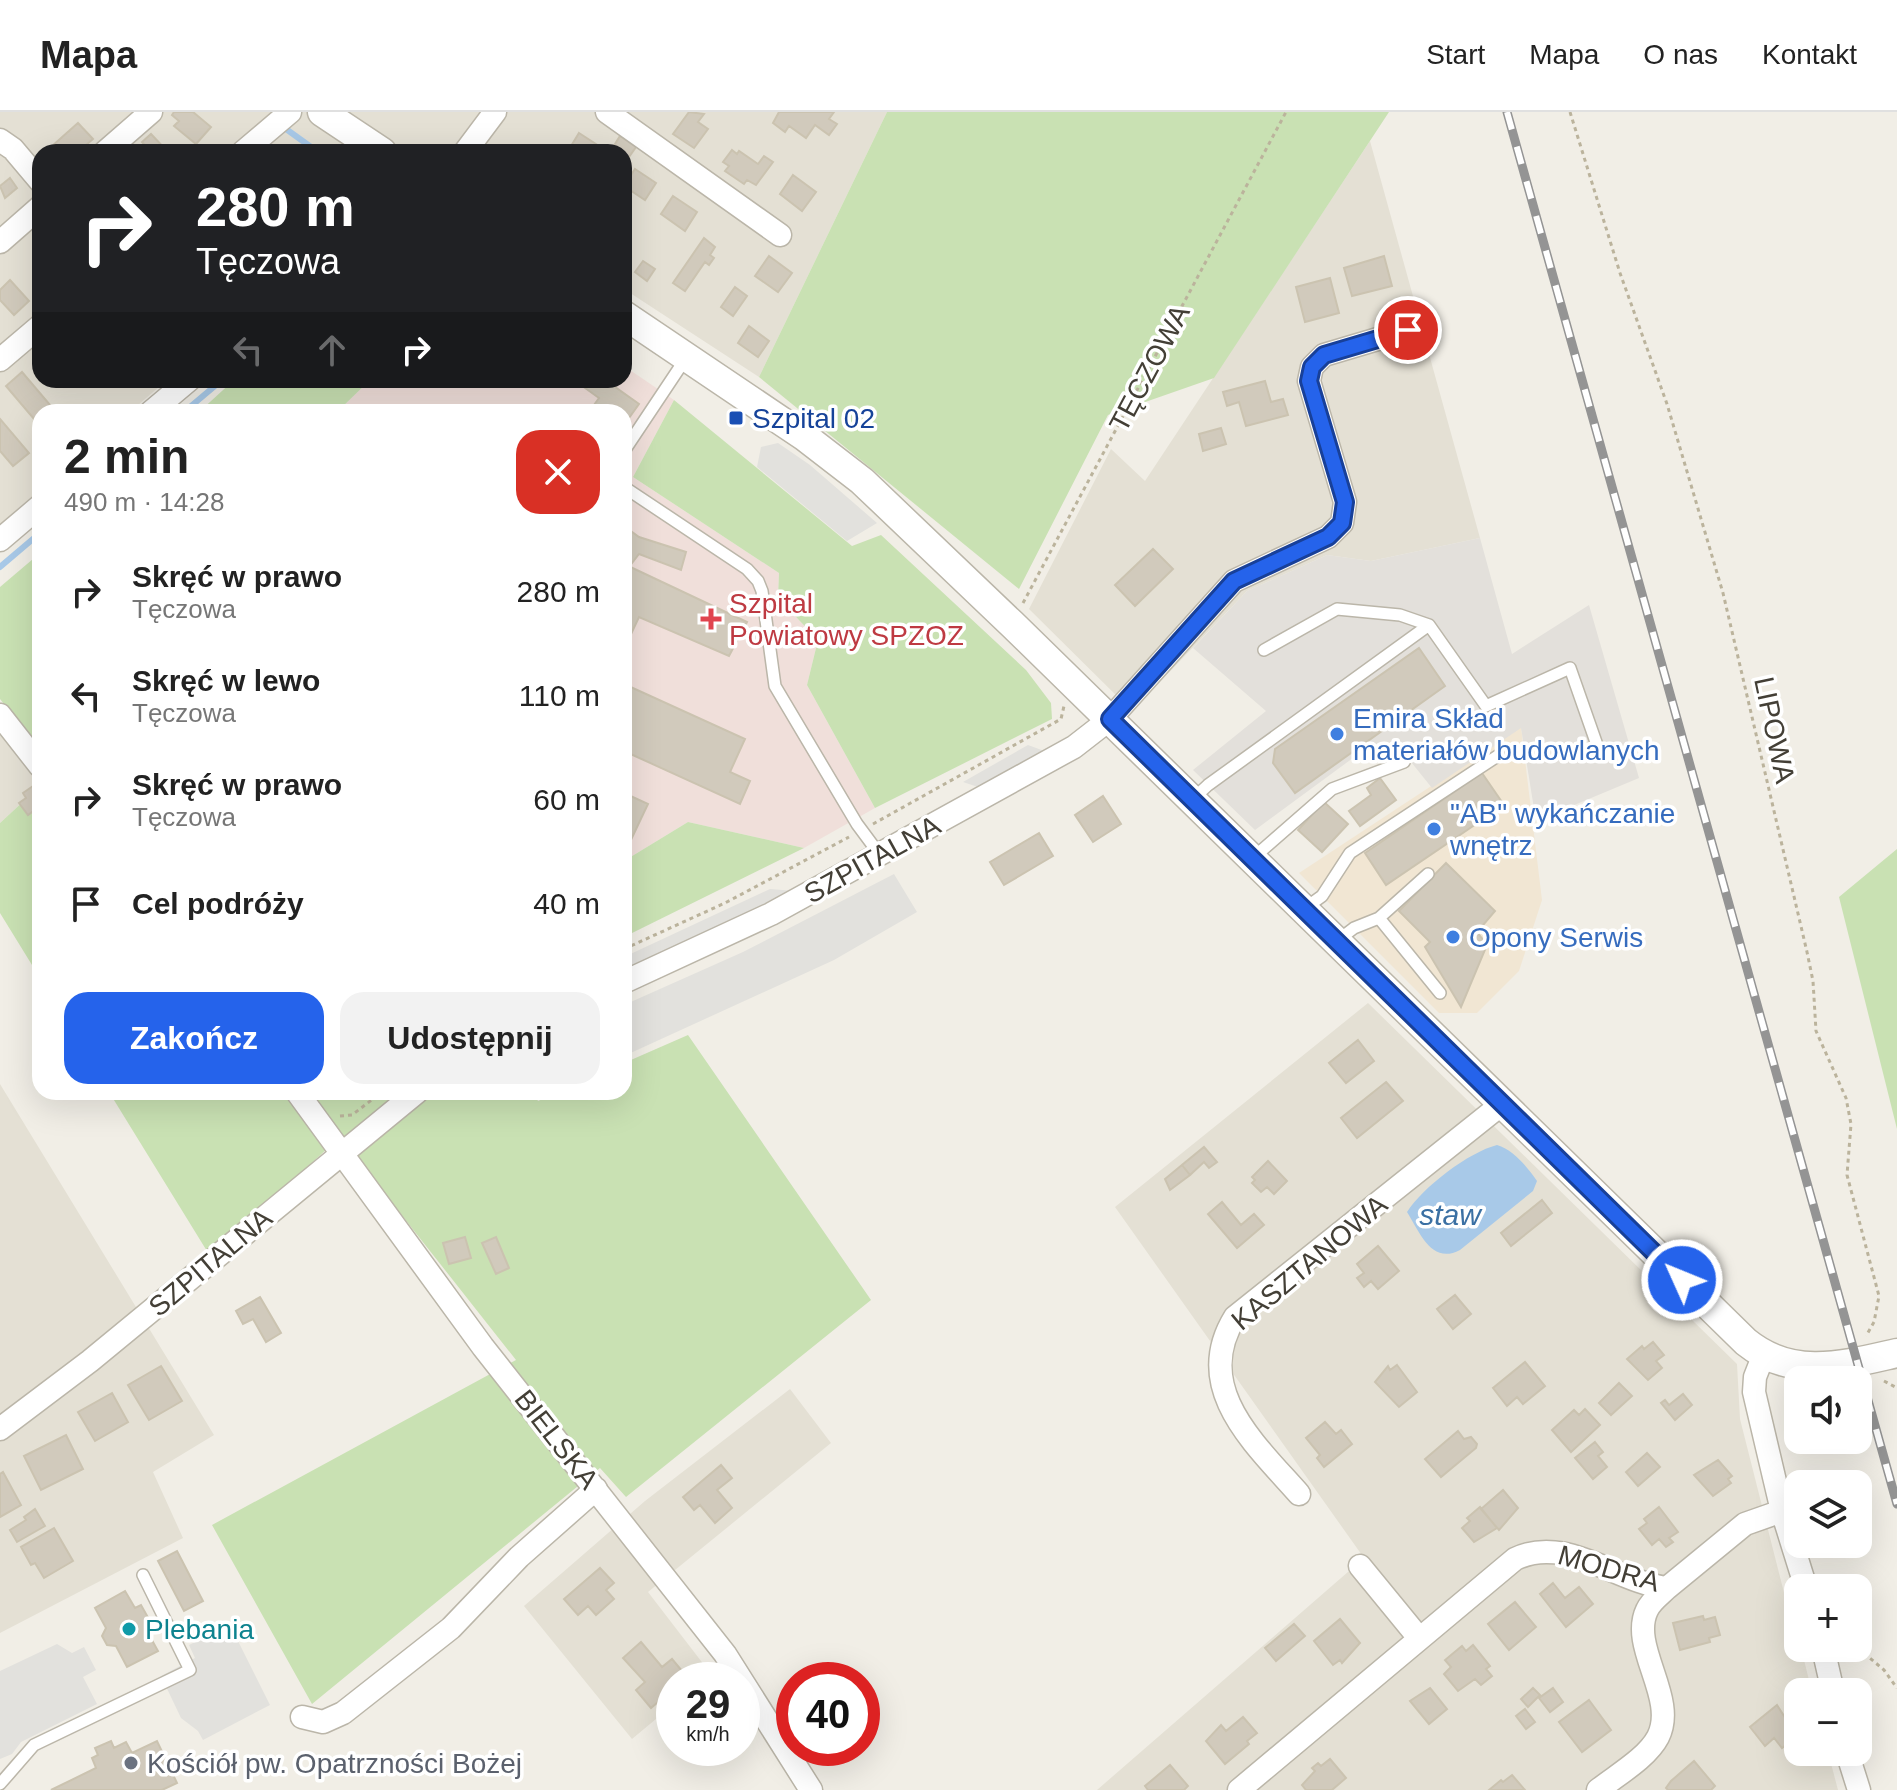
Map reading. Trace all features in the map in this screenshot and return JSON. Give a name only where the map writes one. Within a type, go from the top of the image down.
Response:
[{"type":"street","points":[[114,144],[151,112]]},
{"type":"street","points":[[252,144],[290,112]]},
{"type":"street","points":[[322,112],[370,144]]},
{"type":"street","points":[[471,144],[495,112]]},
{"type":"street","points":[[607,112],[780,235]]},
{"type":"street","points":[[0,140],[13,149],[32,172]]},
{"type":"street","points":[[0,242],[32,214]]},
{"type":"street","points":[[632,320],[805,437],[862,481],[1110,719],[1746,1342],[1764,1354],[1802,1367],[1838,1366],[1897,1353]]},
{"type":"street","points":[[1110,719],[1234,581],[1328,537],[1342,523],[1345,502],[1309,381],[1312,367],[1324,355],[1408,330]]},
{"type":"street","points":[[0,360],[32,333]]},
{"type":"street","points":[[160,404],[180,388]]},
{"type":"street","points":[[0,540],[32,513]]},
{"type":"street","points":[[0,715],[32,756]]},
{"type":"street","name":"SZPITALNA","points":[[632,978],[771,914],[880,855],[1074,747],[1110,719]]},
{"type":"street","name":"BIELSKA","points":[[303,1100],[483,1347],[725,1654],[811,1790]]},
{"type":"street","name":"SZPITALNA","points":[[0,1429],[159,1305],[407,1100]]},
{"type":"street","name":"KASZTANOWA","points":[[1299,1494],[1244,1432],[1224,1395],[1220,1351],[1224,1335],[1235,1317],[1502,1104]]},
{"type":"street","points":[[1764,1354],[1755,1377],[1754,1392],[1782,1511],[1802,1574]]},
{"type":"street","points":[[302,1717],[323,1722],[343,1713],[451,1628],[540,1536],[596,1489]]},
{"type":"street","name":"MODRA","points":[[1239,1790],[1498,1571],[1532,1551],[1559,1551],[1640,1582],[1667,1588],[1745,1524],[1782,1511]]},
{"type":"street","points":[[1360,1566],[1419,1638]]},
{"type":"street","points":[[1598,1790],[1651,1747],[1661,1730],[1661,1702],[1644,1625],[1648,1608],[1667,1588]]},
{"type":"street","points":[[1851,1766],[1859,1790]]},
{"type":"lane","points":[[632,439],[687,357]]},
{"type":"lane","points":[[632,492],[747,569],[758,581],[766,609],[775,686],[857,824],[880,855]]},
{"type":"lane","points":[[1264,650],[1337,609],[1400,615],[1429,625],[1486,706],[1570,668],[1597,745]]},
{"type":"lane","points":[[1192,800],[1208,785],[1429,625]]},
{"type":"lane","points":[[1304,909],[1322,896],[1350,853],[1499,755]]},
{"type":"lane","points":[[1252,859],[1332,789],[1404,762]]},
{"type":"lane","points":[[1336,941],[1354,928],[1379,918],[1428,874]]},
{"type":"lane","points":[[1379,918],[1440,993]]},
{"type":"lane","points":[[0,1784],[34,1745],[190,1670],[143,1575]]},
{"type":"path","name":"TĘCZOWA","points":[[1012,624],[1286,112]]},
{"type":"path","name":"LIPOWA","points":[[1570,112],[1620,273],[1667,404],[1723,593],[1807,952],[1813,981],[1816,1031],[1846,1098],[1851,1124],[1847,1175],[1879,1296],[1874,1322],[1859,1349],[1860,1361]]},
{"type":"path","points":[[877,821],[1061,719],[1063,698]]},
{"type":"path","points":[[632,945],[725,903],[848,838]]},
{"type":"path","points":[[339,1116],[352,1115],[372,1100]]},
{"type":"path","points":[[1872,1660],[1897,1688]]},
{"type":"shaded area","points":[[0,112],[887,112],[759,377],[632,294],[632,144],[32,144],[32,388],[158,388],[139,404],[32,404],[32,497],[0,524]]},
{"type":"shaded area","points":[[1370,141],[1480,538],[1371,561],[1327,555],[1247,591],[1132,711],[1029,609],[1111,449],[1145,481]]},
{"type":"shaded area","name":"Szpital Powiatowy SPZOZ","points":[[632,371],[674,400],[633,477],[779,573],[778,598],[818,640],[807,685],[875,808],[804,848],[688,822],[632,856],[632,404],[345,404],[362,388],[632,388]]},
{"type":"shaded area","points":[[778,443],[810,465],[877,523],[847,541],[757,467],[761,447]]},
{"type":"shaded area","points":[[1480,538],[1512,654],[1589,605],[1639,778],[1536,821],[1521,728],[1432,788],[1403,752],[1372,744],[1255,830],[1193,770],[1266,711],[1193,648],[1247,591],[1327,555],[1371,561]]},
{"type":"shaded area","points":[[1521,727],[1542,900],[1519,971],[1477,1013],[1439,1013],[1299,873]]},
{"type":"shaded area","points":[[0,735],[32,776],[32,793],[0,823]]},
{"type":"shaded area","points":[[1028,745],[1047,752],[981,788],[963,782]]},
{"type":"shaded area","points":[[894,874],[917,912],[834,960],[632,1052],[632,1001],[743,952]]},
{"type":"shaded area","points":[[770,889],[795,891],[632,968],[632,953]]},
{"type":"shaded area","points":[[1368,1003],[1737,1364],[1740,1419],[1784,1593],[1784,1662],[1804,1662],[1808,1678],[1784,1678],[1784,1766],[1832,1766],[1838,1790],[1097,1790],[1364,1558],[1115,1207]]},
{"type":"shaded area","points":[[0,1084],[214,1435],[153,1472],[183,1538],[0,1633]]},
{"type":"shaded area","points":[[790,1389],[831,1443],[648,1592],[702,1662],[656,1662],[656,1719],[632,1739],[524,1606],[645,1501]]},
{"type":"shaded area","points":[[230,1625],[270,1705],[203,1740],[198,1731],[181,1718],[161,1676],[195,1658],[189,1645]]},
{"type":"shaded area","points":[[57,1644],[72,1653],[84,1647],[96,1670],[83,1677],[97,1704],[21,1742],[12,1754],[0,1759],[0,1671]]},
{"type":"green space","points":[[887,112],[1389,112],[1214,378],[1108,415],[1019,589],[759,377]]},
{"type":"green space","points":[[225,388],[362,388],[345,404],[208,404]]},
{"type":"green space","points":[[674,400],[852,546],[881,535],[1026,670],[1051,703],[1052,719],[875,808],[807,685],[818,640],[778,598],[779,573],[633,477]]},
{"type":"green space","points":[[32,560],[32,740],[0,699],[0,587]]},
{"type":"green space","points":[[32,793],[32,965],[0,913],[0,823]]},
{"type":"green space","points":[[688,822],[804,848],[632,933],[632,856]]},
{"type":"green space","points":[[1897,849],[1897,1129],[1839,897]]},
{"type":"green space","points":[[688,1035],[871,1300],[626,1497],[600,1468],[312,1704],[212,1525],[516,1360],[340,1137],[210,1256],[114,1100],[632,1100],[632,1060]]},
{"type":"water","name":"staw","points":[[1497,1145],[1514,1155],[1529,1170],[1537,1181],[1533,1191],[1460,1250],[1450,1254],[1434,1250],[1407,1212],[1424,1192],[1448,1172],[1473,1155]]},
{"type":"building","points":[[174,112],[193,112],[211,127],[196,144],[174,126],[179,121],[172,115]]},
{"type":"building","points":[[689,112],[704,114],[698,122],[708,129],[694,148],[673,134]]},
{"type":"building","points":[[779,112],[834,112],[829,119],[837,124],[829,135],[815,125],[806,138],[789,126],[785,132],[773,123]]},
{"type":"building","points":[[78,123],[93,139],[87,144],[54,144]]},
{"type":"building","points":[[579,133],[596,144],[572,144]]},
{"type":"building","points":[[151,134],[160,144],[144,144],[142,142]]},
{"type":"building","points":[[620,136],[632,144],[615,144]]},
{"type":"building","points":[[732,150],[737,154],[739,151],[758,164],[764,156],[773,162],[756,185],[747,180],[744,184],[725,171],[729,166],[723,162]]},
{"type":"building","points":[[635,169],[656,183],[645,200],[632,191]]},
{"type":"building","points":[[793,175],[816,192],[802,211],[780,194]]},
{"type":"building","points":[[10,178],[17,188],[5,198],[0,186]]},
{"type":"building","points":[[673,196],[697,212],[685,231],[661,214]]},
{"type":"building","points":[[704,238],[715,247],[710,255],[714,258],[709,265],[705,262],[685,291],[673,283]]},
{"type":"building","points":[[769,256],[792,273],[778,292],[755,276]]},
{"type":"building","points":[[1384,256],[1392,286],[1352,296],[1344,268]]},
{"type":"building","points":[[643,261],[655,269],[647,281],[635,272]]},
{"type":"building","points":[[1330,278],[1339,313],[1305,322],[1296,287]]},
{"type":"building","points":[[10,280],[29,301],[14,315],[0,300],[0,290]]},
{"type":"building","points":[[735,287],[747,296],[733,316],[721,307]]},
{"type":"building","points":[[749,326],[769,341],[758,357],[738,343]]},
{"type":"building","points":[[22,372],[32,388],[36,388],[49,404],[32,404],[32,417],[6,386]]},
{"type":"building","points":[[1265,381],[1271,402],[1283,399],[1288,415],[1246,426],[1239,402],[1227,406],[1223,392]]},
{"type":"building","points":[[585,388],[617,388],[639,404],[632,414],[632,404],[595,404],[599,398]]},
{"type":"building","points":[[0,419],[29,453],[13,466],[0,451]]},
{"type":"building","points":[[1221,428],[1226,444],[1203,451],[1199,434]]},
{"type":"building","points":[[632,532],[686,552],[681,570],[639,554],[632,563]]},
{"type":"building","points":[[1153,549],[1173,569],[1135,606],[1115,585]]},
{"type":"building","points":[[632,568],[747,622],[729,656],[639,617],[632,632]]},
{"type":"building","name":"Emira Skład materiałów budowlanych","points":[[1419,648],[1445,686],[1295,793],[1273,763],[1275,749]]},
{"type":"building","points":[[632,688],[745,739],[730,772],[750,781],[740,804],[632,755]]},
{"type":"building","name":"\"AB\" wykańczanie wnętrz","points":[[1482,773],[1504,805],[1386,885],[1365,853]]},
{"type":"building","points":[[1380,778],[1396,800],[1360,826],[1349,811],[1371,795],[1367,788]]},
{"type":"building","points":[[32,787],[32,812],[28,815],[19,803],[26,798],[23,793]]},
{"type":"building","points":[[1103,796],[1121,824],[1093,842],[1075,815]]},
{"type":"building","points":[[632,797],[648,804],[632,838]]},
{"type":"building","points":[[1324,802],[1348,824],[1322,852],[1298,830]]},
{"type":"building","points":[[1039,833],[1053,856],[1004,885],[990,862]]},
{"type":"building","name":"Opony Serwis","points":[[1446,863],[1495,911],[1477,932],[1487,945],[1461,1007],[1425,947],[1430,942],[1399,911]]},
{"type":"building","points":[[1358,1040],[1374,1061],[1346,1083],[1329,1063]]},
{"type":"building","points":[[1386,1082],[1403,1101],[1357,1138],[1341,1118]]},
{"type":"building","points":[[1204,1147],[1217,1162],[1209,1168],[1204,1162],[1190,1175],[1182,1165]]},
{"type":"building","points":[[1268,1161],[1287,1181],[1274,1194],[1267,1187],[1261,1192],[1252,1183],[1255,1180],[1252,1177]]},
{"type":"building","points":[[1182,1165],[1190,1175],[1170,1190],[1165,1179]]},
{"type":"building","points":[[1542,1200],[1552,1213],[1511,1246],[1501,1233]]},
{"type":"building","points":[[1222,1202],[1241,1225],[1254,1214],[1264,1225],[1237,1248],[1208,1214]]},
{"type":"building","points":[[465,1237],[471,1258],[449,1264],[443,1243]]},
{"type":"building","points":[[496,1237],[509,1268],[496,1274],[482,1243]]},
{"type":"building","points":[[1378,1246],[1399,1271],[1378,1289],[1371,1281],[1364,1287],[1357,1278],[1364,1273],[1357,1264]]},
{"type":"building","points":[[1455,1295],[1471,1314],[1453,1329],[1437,1309]]},
{"type":"building","points":[[260,1297],[281,1333],[266,1342],[253,1319],[243,1324],[236,1311]]},
{"type":"building","points":[[1653,1342],[1664,1355],[1656,1361],[1662,1368],[1648,1380],[1627,1359],[1642,1346],[1644,1349]]},
{"type":"building","points":[[1525,1362],[1545,1386],[1523,1404],[1517,1397],[1507,1406],[1493,1388]]},
{"type":"building","points":[[1397,1365],[1417,1392],[1399,1407],[1375,1382],[1388,1366],[1390,1370]]},
{"type":"building","points":[[161,1366],[182,1401],[149,1420],[128,1385]]},
{"type":"building","points":[[1619,1383],[1632,1396],[1611,1415],[1599,1403]]},
{"type":"building","points":[[112,1393],[128,1422],[95,1441],[78,1412]]},
{"type":"building","points":[[1683,1394],[1692,1405],[1675,1420],[1661,1403],[1665,1400],[1669,1405]]},
{"type":"building","points":[[1585,1409],[1600,1425],[1571,1452],[1552,1430],[1574,1410],[1579,1415]]},
{"type":"building","points":[[1325,1422],[1336,1434],[1341,1430],[1352,1444],[1324,1467],[1317,1458],[1320,1455],[1306,1438]]},
{"type":"building","points":[[1458,1431],[1464,1439],[1471,1437],[1477,1444],[1476,1448],[1441,1477],[1425,1459]]},
{"type":"building","points":[[66,1435],[83,1469],[41,1490],[24,1456]]},
{"type":"building","points":[[1595,1442],[1603,1452],[1598,1456],[1607,1467],[1593,1479],[1575,1458]]},
{"type":"building","points":[[1647,1453],[1660,1467],[1638,1486],[1626,1472]]},
{"type":"building","points":[[1718,1460],[1732,1476],[1728,1479],[1731,1483],[1713,1496],[1694,1475]]},
{"type":"building","points":[[721,1465],[732,1478],[717,1490],[732,1508],[715,1523],[700,1505],[694,1510],[683,1497]]},
{"type":"building","points":[[3,1472],[21,1505],[0,1517],[0,1474]]},
{"type":"building","points":[[1503,1490],[1518,1508],[1499,1530],[1481,1509]]},
{"type":"building","points":[[1480,1507],[1497,1528],[1474,1542],[1462,1528],[1470,1521],[1467,1518]]},
{"type":"building","points":[[1659,1507],[1678,1532],[1669,1538],[1673,1542],[1666,1547],[1659,1539],[1652,1545],[1639,1529],[1647,1523],[1644,1519]]},
{"type":"building","points":[[35,1509],[45,1526],[17,1542],[10,1530],[26,1520],[24,1517]]},
{"type":"building","points":[[54,1528],[73,1561],[44,1578],[35,1563],[31,1565],[21,1547]]},
{"type":"building","points":[[177,1551],[203,1601],[184,1611],[158,1561]]},
{"type":"building","points":[[600,1568],[614,1583],[606,1590],[614,1599],[596,1615],[588,1606],[578,1615],[564,1599]]},
{"type":"building","points":[[1553,1583],[1565,1598],[1579,1587],[1593,1604],[1566,1627],[1540,1594]]},
{"type":"building","name":"Plebania","points":[[125,1591],[135,1608],[141,1605],[155,1630],[148,1633],[158,1651],[127,1667],[116,1646],[107,1645],[102,1636],[106,1628],[95,1608]]},
{"type":"building","points":[[1515,1602],[1536,1627],[1509,1650],[1488,1624]]},
{"type":"building","points":[[1703,1616],[1704,1620],[1715,1617],[1720,1635],[1709,1638],[1710,1642],[1680,1650],[1673,1623]]},
{"type":"building","points":[[1340,1619],[1360,1643],[1342,1663],[1340,1660],[1333,1665],[1314,1641]]},
{"type":"building","points":[[1294,1624],[1305,1636],[1276,1661],[1265,1648]]},
{"type":"building","points":[[641,1642],[658,1662],[656,1704],[651,1708],[636,1690],[645,1682],[623,1658]]},
{"type":"building","points":[[1473,1645],[1490,1666],[1486,1669],[1492,1676],[1481,1685],[1475,1679],[1458,1691],[1444,1674],[1451,1667],[1445,1660],[1462,1646],[1466,1651]]},
{"type":"building","points":[[1430,1688],[1447,1709],[1429,1724],[1410,1701]]},
{"type":"building","points":[[1533,1688],[1540,1695],[1528,1707],[1521,1699]]},
{"type":"building","points":[[1553,1688],[1563,1702],[1550,1712],[1539,1698]]},
{"type":"building","points":[[1589,1700],[1611,1730],[1582,1752],[1559,1722]]},
{"type":"building","points":[[1777,1705],[1784,1716],[1784,1746],[1782,1748],[1774,1738],[1765,1746],[1750,1727]]},
{"type":"building","points":[[1525,1709],[1535,1722],[1526,1729],[1516,1716]]},
{"type":"building","points":[[1243,1717],[1257,1733],[1225,1764],[1206,1741],[1221,1725],[1226,1731]]},
{"type":"building","name":"Kościół pw. Opatrzności Bożej","points":[[111,1741],[114,1748],[126,1742],[132,1753],[157,1741],[177,1783],[162,1790],[51,1790],[96,1768],[92,1758],[98,1755],[95,1748]]},
{"type":"building","points":[[1330,1759],[1346,1778],[1332,1790],[1306,1790],[1302,1785],[1315,1771],[1312,1768]]},
{"type":"building","points":[[1694,1761],[1715,1786],[1711,1790],[1668,1790],[1666,1788],[1671,1781]]},
{"type":"building","points":[[1170,1765],[1188,1786],[1184,1790],[1148,1790],[1145,1786]]},
{"type":"building","points":[[1512,1775],[1525,1790],[1489,1790],[1501,1780],[1503,1782]]},
{"type":"waterway","points":[[286,129],[307,144]]},
{"type":"waterway","points":[[194,404],[212,388]]},
{"type":"waterway","points":[[0,567],[32,540]]},
{"type":"railway","points":[[1507,112],[1897,1504]]},
{"type":"place","name":"Szpital 02","points":[[736,418]]},
{"type":"place","name":"Szpital Powiatowy SPZOZ","points":[[711,619]]},
{"type":"place","name":"Emira Skład materiałów budowlanych","points":[[1337,734]]},
{"type":"place","name":"\"AB\" wykańczanie wnętrz","points":[[1434,829]]},
{"type":"place","name":"Opony Serwis","points":[[1453,937]]},
{"type":"place","name":"Plebania","points":[[129,1629]]},
{"type":"place","name":"Kościół pw. Opatrzności Bożej","points":[[131,1763]]},
{"type":"route","points":[[1408,330],[1324,355],[1312,367],[1309,381],[1345,502],[1342,523],[1328,537],[1234,581],[1110,719],[1682,1280]]}]
